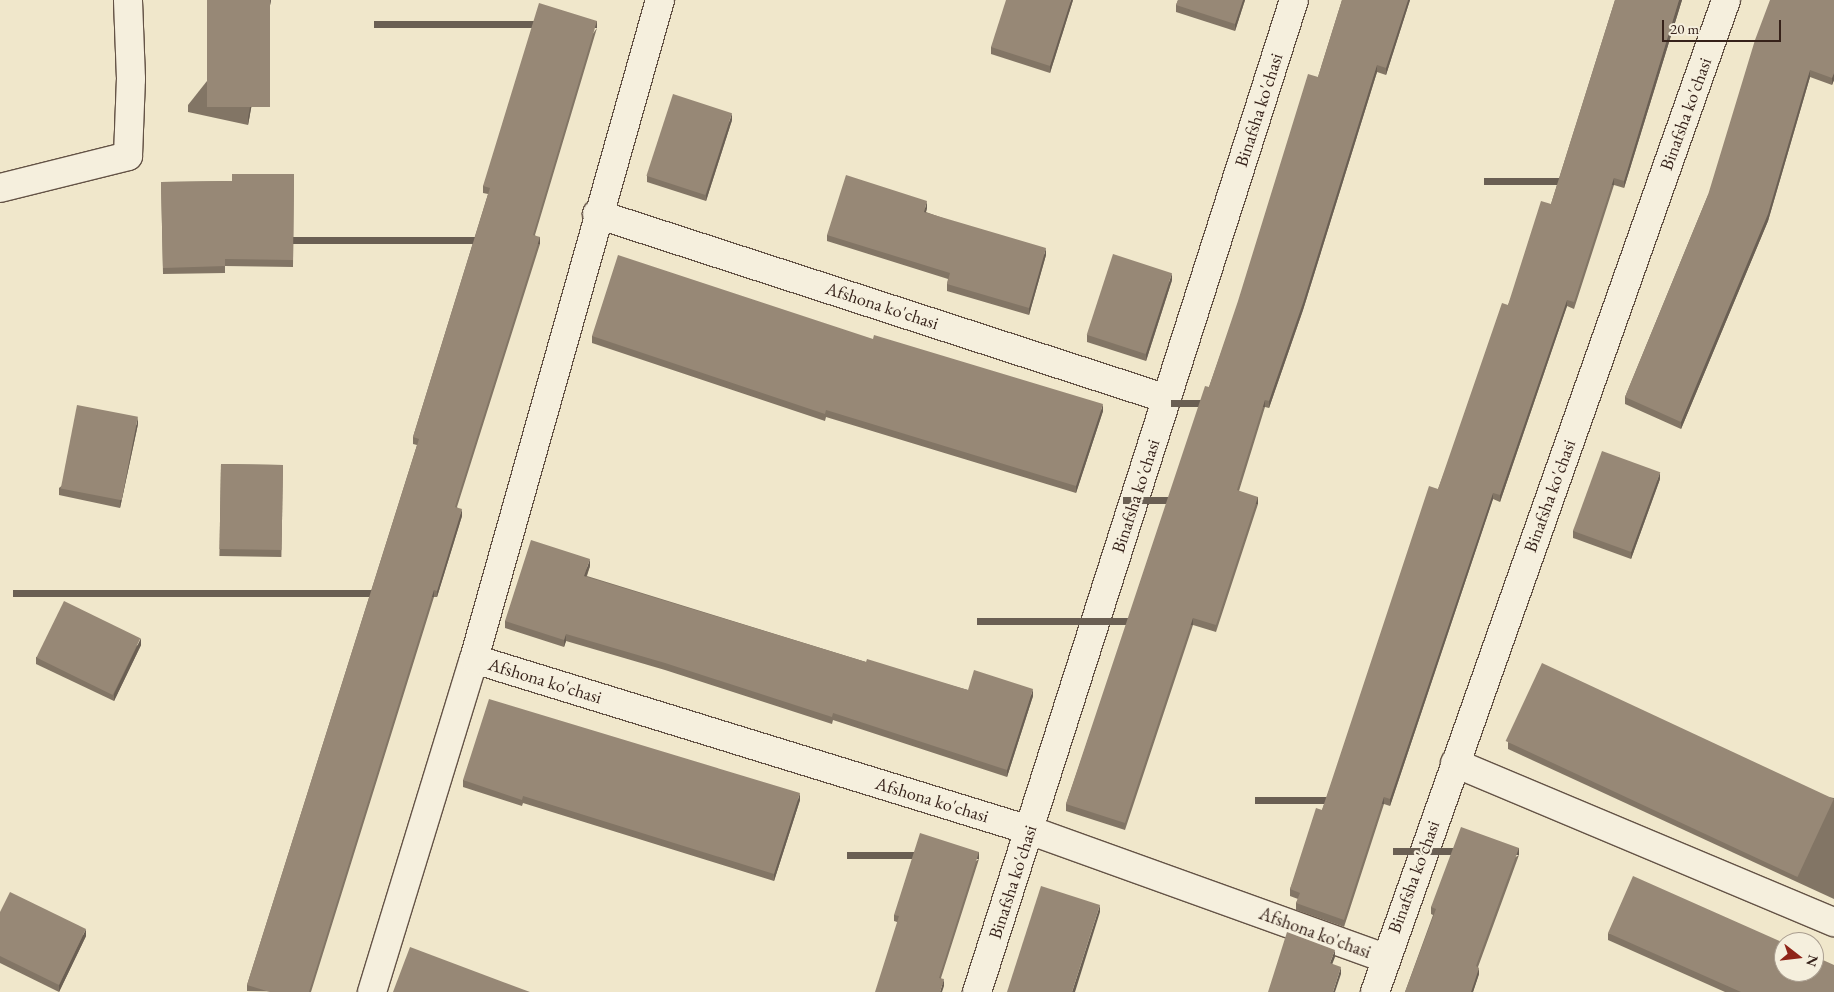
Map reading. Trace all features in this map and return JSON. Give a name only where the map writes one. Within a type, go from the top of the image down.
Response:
[{"type":"street","points":[[0,188],[128,156],[131,79],[128,0]]},
{"type":"street","name":"Afshona ko'chasi","points":[[372,992],[474,659],[598,214],[660,0]]},
{"type":"street","name":"Binafsha ko'chasi","points":[[977,992],[1294,0]]},
{"type":"street","name":"Binafsha ko'chasi","points":[[1375,992],[1385,958],[1726,0]]},
{"type":"street","name":"Afshona ko'chasi","points":[[598,214],[1166,399]]},
{"type":"street","name":"Afshona ko'chasi","points":[[474,659],[1029,830],[1385,958]]},
{"type":"street","points":[[1455,764],[1834,922]]},
{"type":"building","points":[[207,0],[270,0],[270,107],[207,107]]},
{"type":"building","points":[[1006,0],[1071,0],[1050,66],[991,47]]},
{"type":"building","points":[[1178,0],[1243,0],[1235,24],[1176,5]]},
{"type":"building","points":[[1342,0],[1408,0],[1386,68],[1377,65],[1303,303],[1269,401],[1265,400],[1237,490],[1258,497],[1216,625],[1193,618],[1125,823],[1066,804],[1205,386],[1209,387],[1238,301],[1308,74],[1318,77]]},
{"type":"building","points":[[1615,0],[1679,0],[1624,181],[1614,178],[1574,302],[1567,300],[1500,495],[1493,493],[1390,799],[1384,797],[1344,920],[1296,903],[1300,893],[1290,889],[1316,808],[1322,810],[1429,486],[1438,489],[1502,303],[1508,305],[1541,201],[1551,204]]},
{"type":"building","points":[[1770,0],[1834,0],[1834,73],[1832,78],[1810,70],[1768,214],[1681,422],[1625,397],[1708,195],[1755,40]]},
{"type":"building","points":[[539,3],[597,21],[533,235],[540,237],[455,507],[462,509],[437,591],[434,590],[309,992],[270,992],[247,985],[419,439],[413,437],[490,188],[483,186]]},
{"type":"building","points":[[673,94],[732,113],[705,195],[646,176]]},
{"type":"building","points":[[232,174],[294,174],[293,260],[225,259],[225,266],[163,268],[161,182],[232,181]]},
{"type":"building","points":[[846,175],[927,201],[924,212],[1046,248],[1029,308],[947,284],[950,273],[827,235]]},
{"type":"building","points":[[1113,254],[1172,273],[1146,354],[1087,335]]},
{"type":"building","points":[[618,255],[873,339],[874,335],[1103,404],[1076,486],[826,410],[825,414],[592,336]]},
{"type":"building","points":[[77,405],[138,417],[122,500],[61,488]]},
{"type":"building","points":[[1602,451],[1660,472],[1631,552],[1573,531]]},
{"type":"building","points":[[221,464],[283,465],[282,550],[220,549]]},
{"type":"building","points":[[531,540],[590,559],[584,576],[866,662],[867,659],[968,690],[974,670],[1033,689],[1007,770],[833,713],[832,717],[665,663],[566,634],[564,640],[505,621]]},
{"type":"building","points":[[64,601],[140,638],[113,695],[36,658]]},
{"type":"building","points":[[1542,663],[1834,799],[1797,877],[1506,741]]},
{"type":"building","points":[[489,699],[800,793],[774,874],[523,796],[522,800],[463,780]]},
{"type":"building","points":[[1461,827],[1519,848],[1476,966],[1479,968],[1471,992],[1405,992],[1436,909],[1431,907]]},
{"type":"building","points":[[920,833],[979,852],[939,978],[944,979],[940,992],[875,992],[899,916],[894,915]]},
{"type":"building","points":[[1633,876],[1774,939],[1774,982],[1824,982],[1824,960],[1834,965],[1834,992],[1741,992],[1608,933]]},
{"type":"building","points":[[1041,886],[1100,905],[1072,992],[1007,992]]},
{"type":"building","points":[[10,892],[86,929],[59,985],[0,956],[0,912]]},
{"type":"building","points":[[1287,932],[1335,950],[1330,963],[1341,967],[1333,992],[1268,992]]},
{"type":"building","points":[[410,947],[530,992],[393,992]]}]
